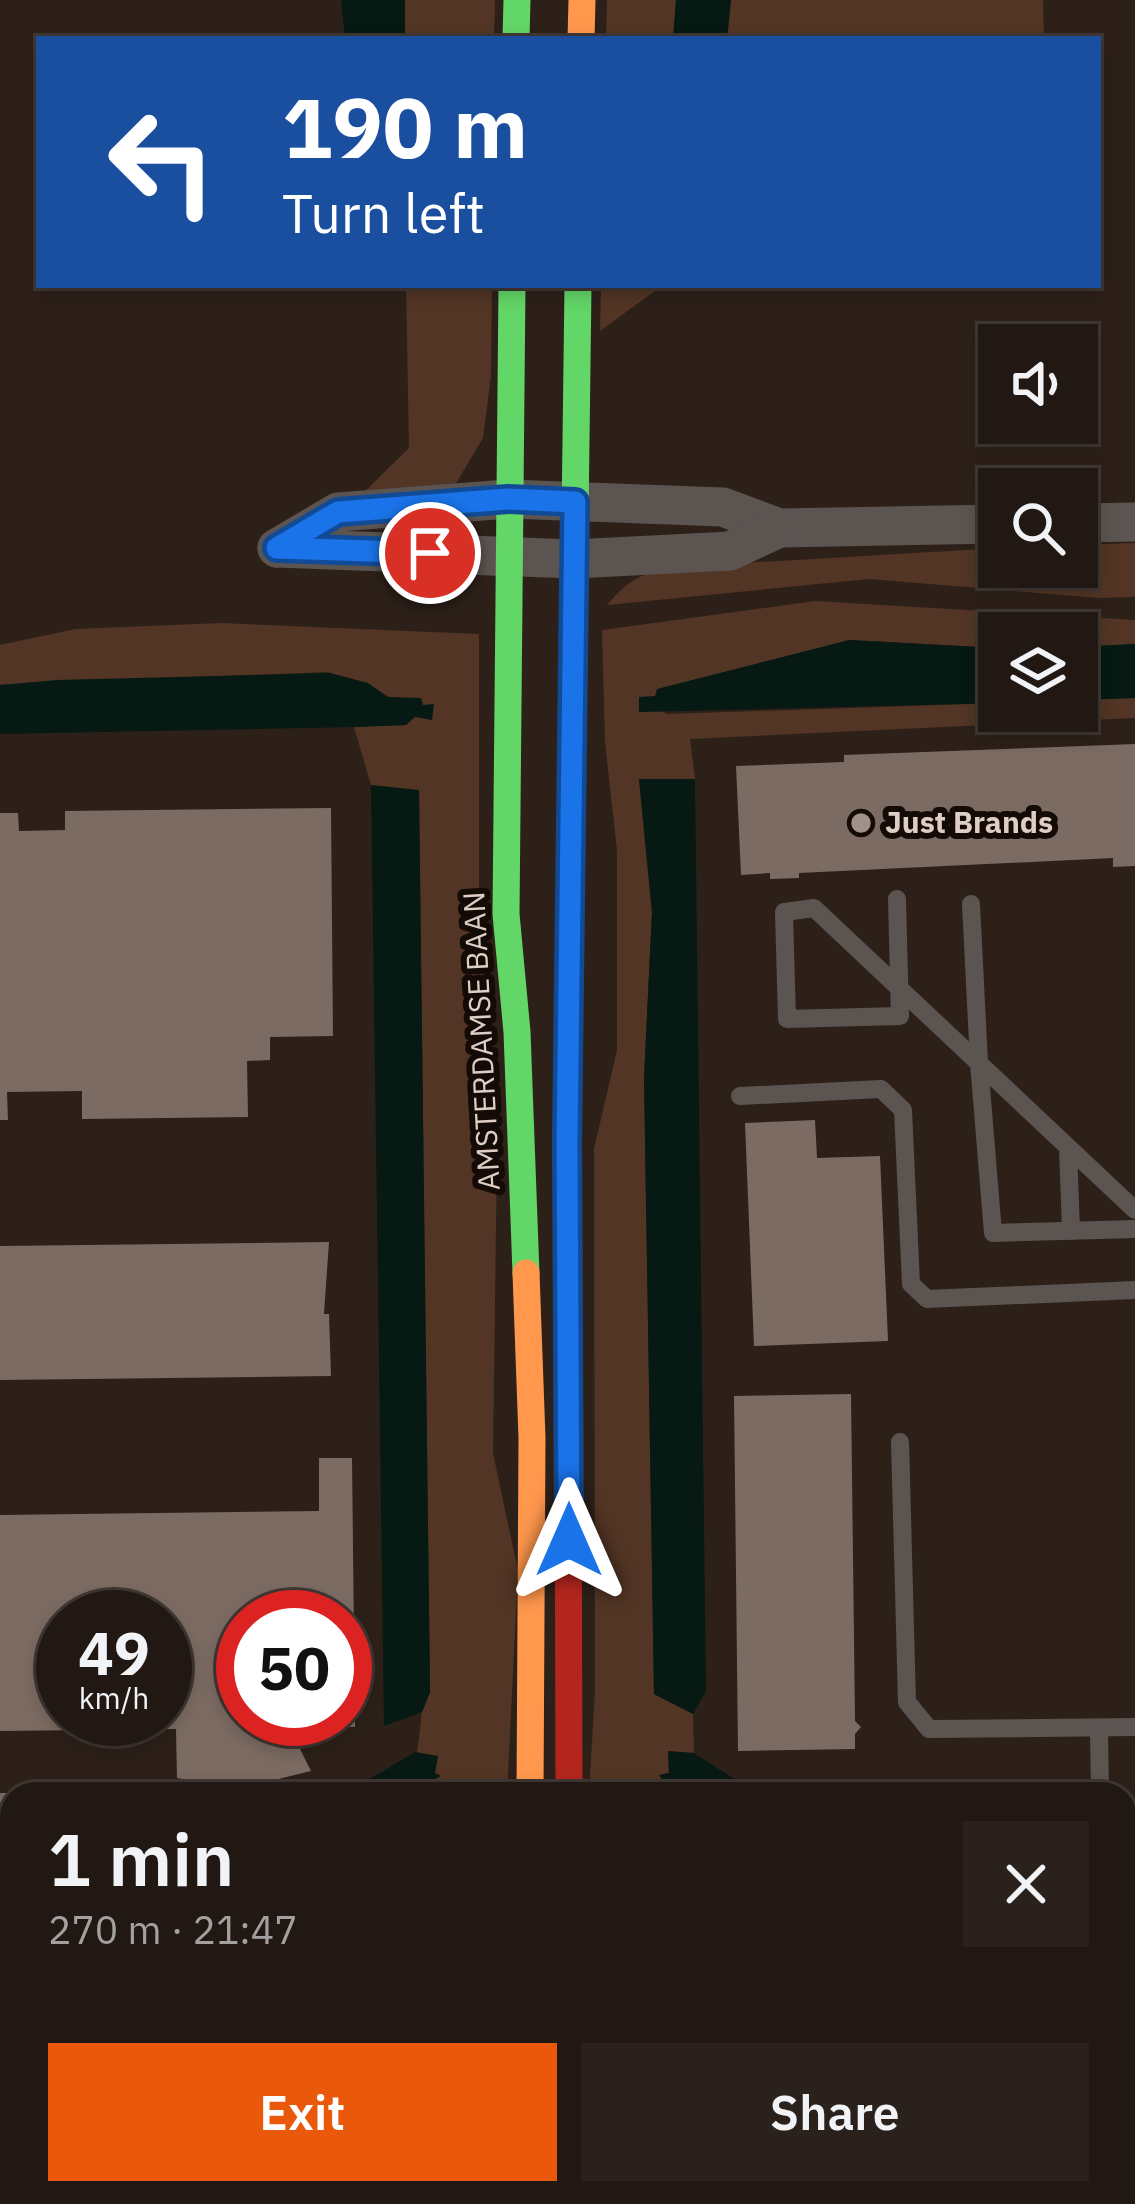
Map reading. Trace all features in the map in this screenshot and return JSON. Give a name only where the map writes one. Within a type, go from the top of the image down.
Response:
[{"type":"main road","points":[[516,36],[517,0]]},
{"type":"main road","points":[[581,36],[582,0]]},
{"type":"main road","name":"AMSTERDAMSE BAAN","points":[[512,288],[506,914],[517,1032],[532,1438],[530,1782]]},
{"type":"main road","points":[[569,1782],[567,1143],[578,288]]},
{"type":"street","points":[[779,528],[730,551],[574,559],[277,548],[338,512],[508,499],[723,507],[779,528],[978,524]]},
{"type":"street","points":[[1098,523],[1135,522]]},
{"type":"lane","points":[[897,898],[898,988],[900,1016],[787,1019],[784,912],[814,908],[898,988],[979,1063],[1068,1148],[1135,1210]]},
{"type":"lane","points":[[971,904],[993,1233],[1135,1229]]},
{"type":"lane","points":[[740,1096],[881,1088],[903,1110],[910,1284],[927,1299],[1135,1290]]},
{"type":"lane","points":[[1068,1148],[1071,1231]]},
{"type":"lane","points":[[900,1442],[907,1702],[929,1729],[1135,1727]]},
{"type":"lane","points":[[1100,1728],[1100,1782]]},
{"type":"shaded area","points":[[341,0],[405,0],[405,36],[345,36]]},
{"type":"shaded area","points":[[405,0],[495,0],[494,36],[405,36]]},
{"type":"shaded area","points":[[607,0],[676,0],[673,36],[606,36]]},
{"type":"shaded area","points":[[676,0],[731,0],[727,36],[673,36]]},
{"type":"shaded area","points":[[731,0],[1043,0],[1044,36],[727,36]]},
{"type":"shaded area","points":[[406,288],[492,288],[491,376],[483,438],[455,485],[353,503],[409,448]]},
{"type":"shaded area","points":[[601,288],[659,288],[600,331]]},
{"type":"shaded area","points":[[1135,543],[1135,597],[1098,598],[869,579],[607,605],[637,578],[675,567],[978,549],[978,588],[1098,588],[1098,544]]},
{"type":"shaded area","points":[[815,601],[1000,612],[978,612],[978,647],[849,640],[657,710],[668,714],[978,704],[978,725],[690,739],[695,779],[639,779],[652,912],[644,1078],[654,1694],[693,1714],[694,1753],[668,1752],[669,1773],[661,1775],[665,1782],[590,1782],[595,1690],[594,1149],[617,1050],[617,851],[605,743],[602,630]]},
{"type":"shaded area","points":[[1098,618],[1135,620],[1135,644],[1098,646]]},
{"type":"shaded area","points":[[221,623],[479,634],[479,916],[498,1076],[493,1453],[518,1571],[508,1782],[434,1782],[435,1773],[417,1753],[422,1712],[430,1692],[419,791],[371,785],[354,727],[406,725],[423,705],[388,697],[328,672],[0,685],[0,645],[75,629]]},
{"type":"shaded area","points":[[849,640],[978,647],[978,704],[639,712],[639,697],[655,696],[657,689]]},
{"type":"shaded area","points":[[1135,644],[1135,698],[1098,699],[1098,646]]},
{"type":"shaded area","points":[[330,673],[368,683],[388,697],[421,698],[423,705],[434,704],[432,720],[415,717],[406,725],[354,727],[0,734],[0,685]]},
{"type":"shaded area","points":[[1135,698],[1135,718],[1098,720],[1098,699]]},
{"type":"shaded area","points":[[639,779],[695,779],[706,1691],[693,1714],[654,1694],[644,1078],[652,912]]},
{"type":"shaded area","points":[[371,785],[419,790],[430,1692],[422,1712],[384,1726]]},
{"type":"shaded area","points":[[668,1751],[694,1753],[739,1782],[664,1782],[659,1775],[669,1773]]},
{"type":"shaded area","points":[[415,1752],[438,1756],[435,1773],[441,1776],[434,1782],[365,1782]]},
{"type":"building","points":[[1135,744],[1135,866],[1113,867],[1113,858],[799,873],[799,878],[741,875],[736,766],[844,762],[844,755]]},
{"type":"building","points":[[331,808],[333,1036],[270,1037],[270,1060],[247,1061],[248,1117],[82,1119],[82,1091],[7,1092],[8,1120],[0,1120],[0,813],[18,813],[19,831],[65,830],[65,811]]},
{"type":"building","points":[[815,1120],[817,1158],[880,1156],[888,1341],[754,1346],[745,1123]]},
{"type":"building","points":[[329,1242],[324,1314],[329,1314],[331,1376],[0,1380],[0,1246]]},
{"type":"building","points":[[851,1394],[855,1721],[861,1727],[855,1734],[855,1749],[738,1751],[734,1396]]},
{"type":"building","points":[[319,1458],[352,1458],[353,1590],[216,1590],[216,1746],[298,1746],[311,1771],[266,1782],[177,1778],[176,1746],[192,1746],[192,1590],[36,1590],[36,1731],[0,1731],[0,1515],[319,1511]]},
{"type":"traffic: fast","points":[[516,36],[517,0]]},
{"type":"traffic: fast","points":[[512,288],[506,914],[517,1032],[526,1273]]},
{"type":"traffic: fast","points":[[568,1429],[578,288]]},
{"type":"traffic: slow","points":[[581,36],[582,0]]},
{"type":"traffic: slow","points":[[526,1273],[532,1438],[530,1782]]},
{"type":"traffic: jam","points":[[568,1429],[569,1782]]},
{"type":"place","name":"Just Brands","points":[[861,823]]},
{"type":"route","points":[[430,553],[277,548],[338,512],[508,499],[575,502],[567,1143],[569,1540]]}]
